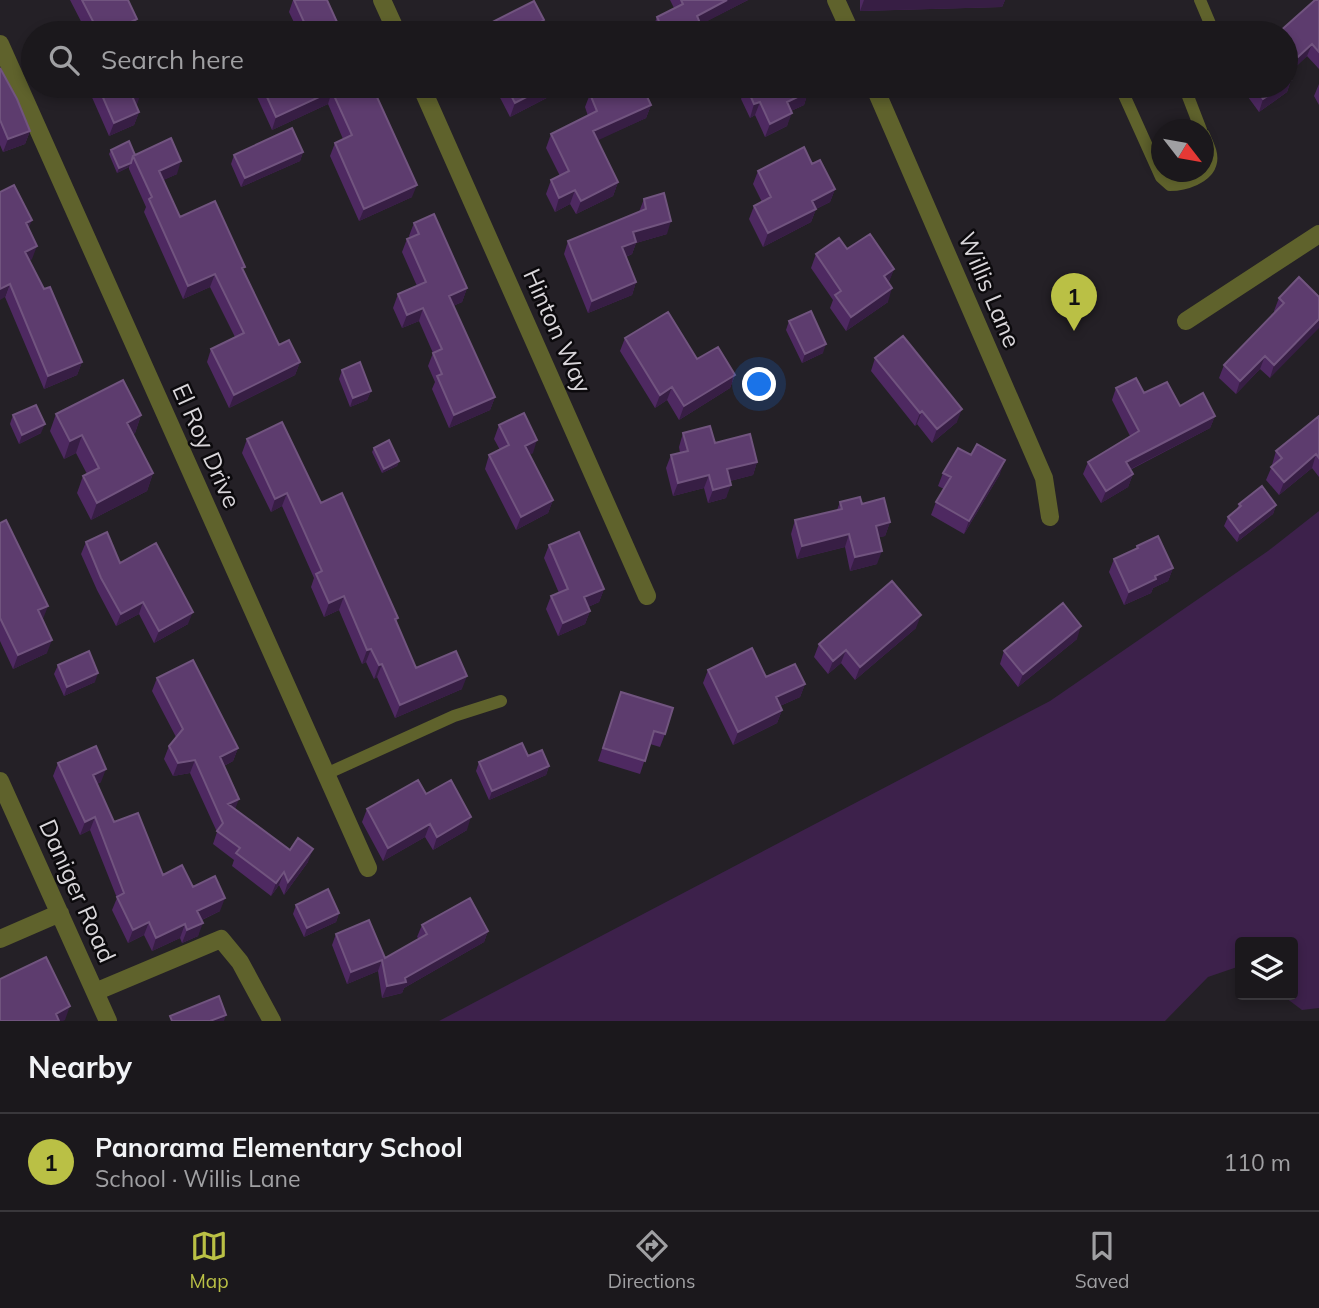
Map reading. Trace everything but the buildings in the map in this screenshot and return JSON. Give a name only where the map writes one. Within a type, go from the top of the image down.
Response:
[{"type":"street","points":[[382,0],[392,21]]},
{"type":"street","points":[[836,0],[846,21]]},
{"type":"street","name":"El Roy Drive","points":[[0,44],[21,91]]},
{"type":"street","name":"El Roy Drive","points":[[24,98],[368,868]]},
{"type":"street","name":"Hinton Way","points":[[426,98],[647,596]]},
{"type":"street","name":"Willis Lane","points":[[879,98],[1044,478],[1050,517]]},
{"type":"street","points":[[1186,321],[1319,234]]},
{"type":"street","name":"Daniger Road","points":[[0,781],[108,1021]]},
{"type":"street","points":[[0,939],[60,913]]},
{"type":"street","points":[[95,992],[221,939],[240,962],[272,1021]]},
{"type":"lane","points":[[1200,0],[1209,21]]},
{"type":"lane","points":[[1125,98],[1151,155]]},
{"type":"lane","points":[[1189,98],[1197,119]]},
{"type":"lane","points":[[1167,182],[1170,185],[1181,185],[1187,182]]},
{"type":"lane","points":[[326,774],[453,716],[501,701]]},
{"type":"shaded area","points":[[1319,511],[1319,1008],[1302,1010],[1289,1000],[1298,1000],[1298,937],[1235,937],[1235,968],[1208,977],[1165,1021],[439,1021],[1050,701],[1268,551]]},
{"type":"place","name":"Panorama Elementary School","points":[[1074,331]]}]
